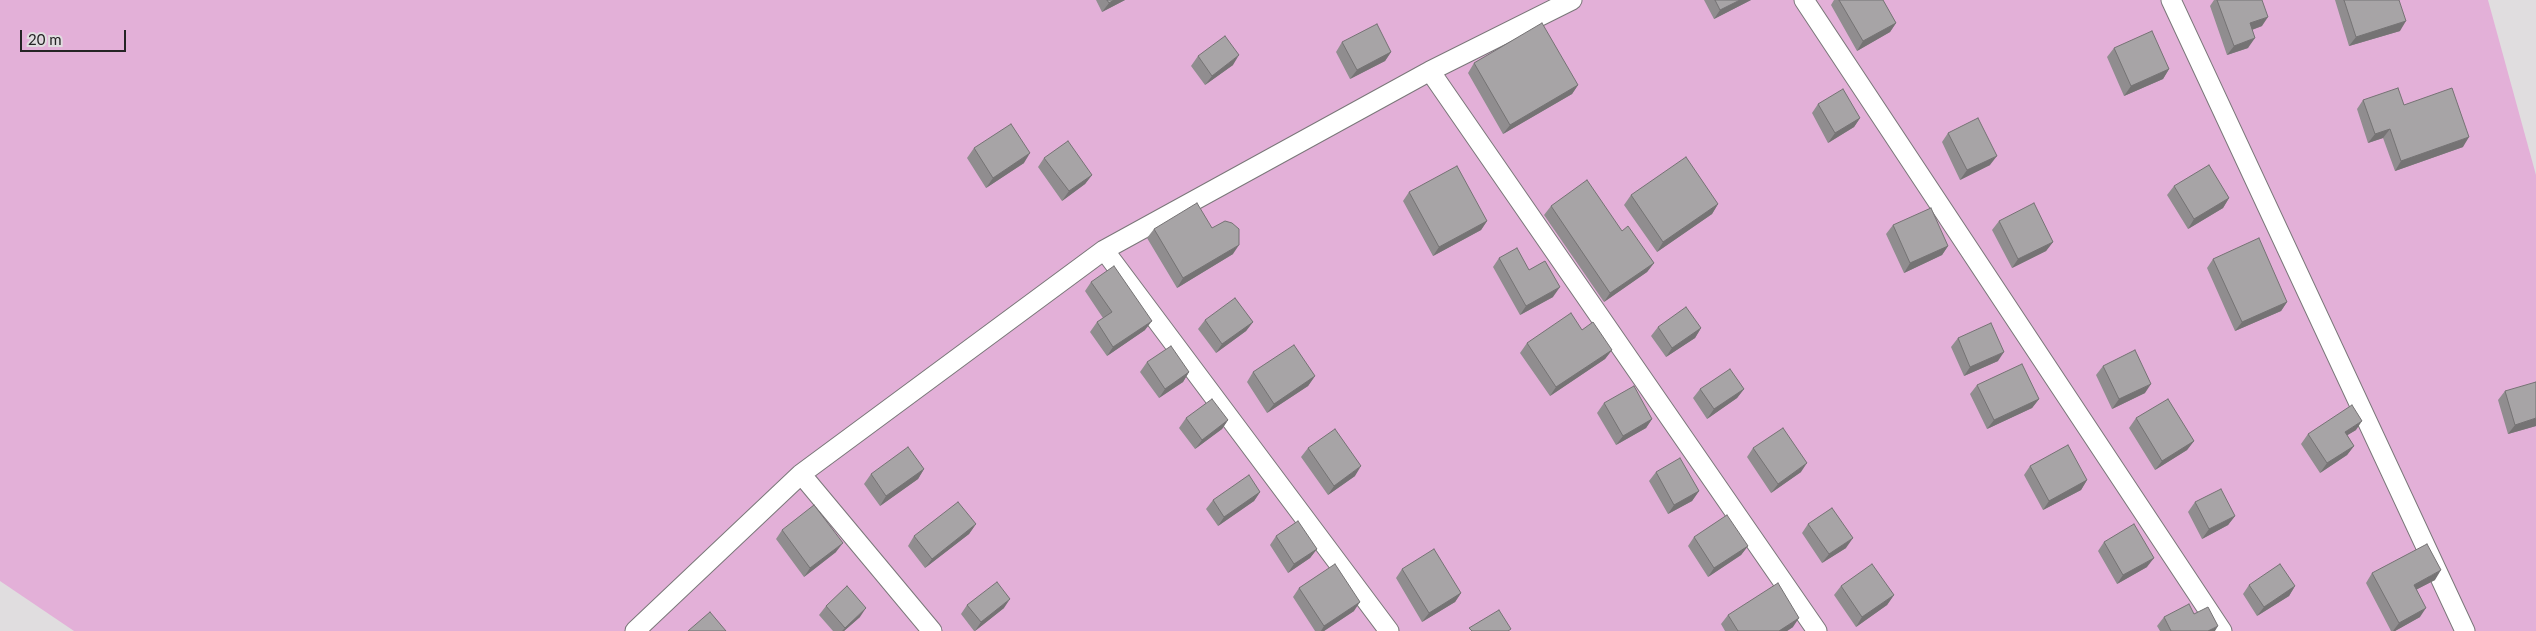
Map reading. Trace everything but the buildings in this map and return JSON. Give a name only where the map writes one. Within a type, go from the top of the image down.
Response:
[{"type":"lane","points":[[635,631],[801,474],[1104,250],[1430,71],[1572,0]]},
{"type":"lane","points":[[1804,0],[2222,631]]},
{"type":"lane","points":[[2171,0],[2465,631]]},
{"type":"lane","points":[[1430,71],[1817,631]]},
{"type":"lane","points":[[1104,250],[1389,631]]},
{"type":"lane","points":[[801,474],[932,631]]},
{"type":"shaded area","points":[[0,0],[2488,0],[2536,175],[2536,631],[74,631],[0,581]]}]
